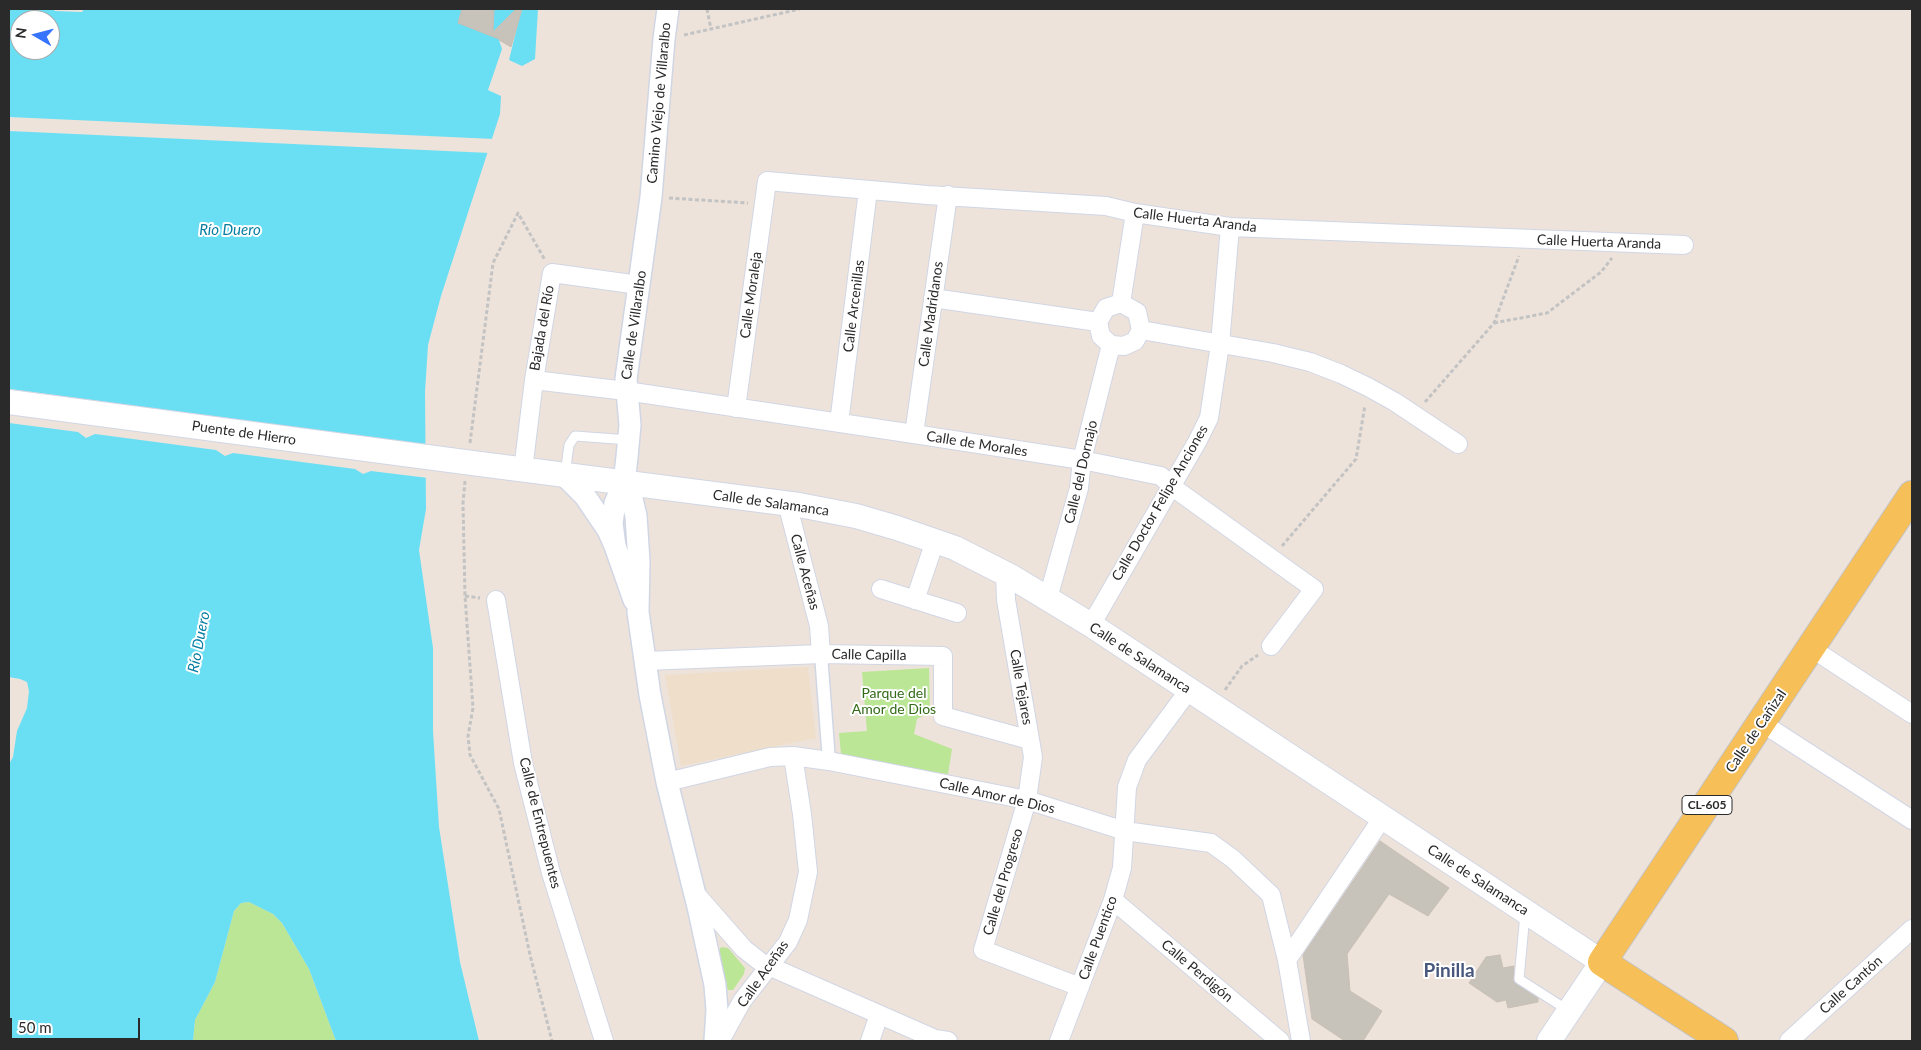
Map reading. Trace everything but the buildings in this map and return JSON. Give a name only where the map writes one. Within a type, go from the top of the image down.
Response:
[{"type":"main road","name":"Puente de Hierro","points":[[9,402],[480,464]]},
{"type":"main road","name":"Calle de Salamanca","points":[[480,464],[787,503],[856,516],[955,548],[1048,598],[1091,625],[1724,1041]]},
{"type":"main road","name":"Calle de Cañizal","points":[[1549,1041],[1912,496]]},
{"type":"street","name":"Camino Viejo de Villaralbo","points":[[651,197],[668,9]]},
{"type":"street","name":"Calle Huerta Aranda","points":[[767,181],[868,190],[1106,206],[1135,213],[1230,227],[1684,245]]},
{"type":"street","name":"Calle Moraleja","points":[[736,408],[767,181]]},
{"type":"street","name":"Calle Arcenillas","points":[[839,423],[868,190]]},
{"type":"street","name":"Calle Madridanos","points":[[914,434],[948,195]]},
{"type":"street","name":"Calle de Villaralbo","points":[[624,483],[630,425],[626,390],[635,305],[651,197]]},
{"type":"street","points":[[1121,303],[1135,213]]},
{"type":"street","name":"Calle Doctor Felipe Anciones","points":[[1091,625],[1209,418],[1220,344],[1230,227]]},
{"type":"street","name":"Bajada del Río","points":[[523,470],[534,380],[552,273],[639,285]]},
{"type":"street","points":[[933,298],[1098,322]]},
{"type":"street","points":[[1121,303],[1137,312],[1141,330],[1135,341],[1124,346],[1111,345],[1101,336],[1098,322],[1106,308],[1121,303]]},
{"type":"street","points":[[1141,330],[1273,352],[1310,362],[1368,387],[1414,414],[1458,444]]},
{"type":"street","name":"Calle del Dornajo","points":[[1048,598],[1079,488],[1082,460],[1111,345]]},
{"type":"street","name":"Calle de Morales","points":[[534,380],[626,390],[914,434],[1082,460],[1161,476],[1171,486],[1314,589],[1271,646]]},
{"type":"street","points":[[565,476],[591,503],[604,523],[615,546],[638,612]]},
{"type":"street","points":[[615,546],[612,516],[615,502],[624,483]]},
{"type":"street","points":[[624,483],[632,499],[636,516],[639,561],[638,612],[645,662],[667,782],[695,893],[716,992],[717,1021],[715,1041]]},
{"type":"street","name":"Calle Aceñas","points":[[787,503],[819,626],[829,761]]},
{"type":"street","points":[[915,600],[935,541]]},
{"type":"street","name":"Calle Tejares","points":[[1005,574],[1006,600],[1033,756],[1026,800]]},
{"type":"street","points":[[881,589],[957,613]]},
{"type":"street","name":"Calle de Entrepuentes","points":[[496,600],[523,763],[551,873],[604,1041]]},
{"type":"street","points":[[1811,648],[1912,714]]},
{"type":"street","name":"Calle Capilla","points":[[645,662],[821,654],[943,656],[943,716],[1030,740]]},
{"type":"street","name":"Calle Puentico","points":[[1059,1041],[1113,900],[1122,868],[1127,787],[1137,760],[1189,690]]},
{"type":"street","points":[[1762,723],[1912,820]]},
{"type":"street","name":"Calle Aceñas","points":[[720,1041],[746,996],[788,942],[798,920],[808,872],[793,756]]},
{"type":"street","name":"Calle Amor de Dios","points":[[667,782],[770,757],[793,756],[829,761],[1026,800],[1125,831],[1211,843],[1233,858],[1271,895],[1288,960],[1301,1041]]},
{"type":"street","name":"Calle del Progreso","points":[[1026,800],[983,950],[1080,987]]},
{"type":"street","points":[[1288,960],[1383,817]]},
{"type":"street","points":[[695,893],[744,949],[769,967],[935,1039],[948,1041]]},
{"type":"street","name":"Calle Perdigón","points":[[1113,900],[1280,1041]]},
{"type":"street","name":"Calle Cantón","points":[[1789,1041],[1912,929]]},
{"type":"street","points":[[870,1041],[880,1015]]},
{"type":"lane","points":[[565,476],[569,442],[575,436],[629,440]]},
{"type":"lane","points":[[1525,911],[1519,979],[1569,1012]]},
{"type":"path","points":[[707,9],[711,28]]},
{"type":"path","points":[[664,39],[800,9]]},
{"type":"path","points":[[651,197],[764,204]]},
{"type":"path","points":[[474,410],[493,263],[518,213],[552,273]]},
{"type":"path","points":[[1414,414],[1494,323],[1525,239]]},
{"type":"path","points":[[1494,323],[1547,313],[1601,272],[1626,243]]},
{"type":"path","points":[[1272,558],[1356,459],[1368,387]]},
{"type":"path","points":[[463,503],[465,596],[473,708],[468,736],[470,754],[499,810],[530,955],[552,1041]]},
{"type":"path","points":[[1214,706],[1242,666],[1271,646]]},
{"type":"shaded area","points":[[808,667],[816,738],[681,766],[665,675]]},
{"type":"green space","name":"Parque del Amor de Dios","points":[[929,668],[930,712],[917,719],[914,734],[952,749],[948,774],[840,759],[839,733],[867,731],[862,672]]},
{"type":"green space","points":[[249,902],[273,914],[282,923],[309,969],[336,1041],[193,1041],[195,1020],[215,982],[234,911],[241,903]]},
{"type":"green space","points":[[721,947],[728,948],[745,968],[744,974],[733,990],[728,990],[726,986],[719,951]]},
{"type":"water","name":"Río Duero","points":[[9,9],[54,10],[10,10],[10,60],[60,60],[60,11],[82,12],[84,9],[516,9],[504,21],[499,40],[502,49],[488,90],[501,96],[500,114],[441,296],[428,345],[425,392],[426,509],[419,550],[433,648],[433,731],[439,827],[460,962],[479,1041],[336,1041],[309,969],[282,923],[273,914],[249,902],[241,903],[234,911],[215,982],[195,1020],[193,1041],[9,1041],[9,764],[13,757],[17,731],[27,708],[29,691],[27,682],[9,677]]},
{"type":"water","points":[[517,9],[538,9],[535,59],[522,66],[509,60],[519,19]]},
{"type":"pier","points":[[9,117],[494,139],[490,153],[9,131]]},
{"type":"pier","points":[[9,389],[428,445],[428,478],[371,471],[363,474],[355,469],[233,453],[225,456],[216,450],[95,434],[86,438],[78,432],[9,423]]},
{"type":"district","name":"Pinilla","points":[[1449,971]]}]
